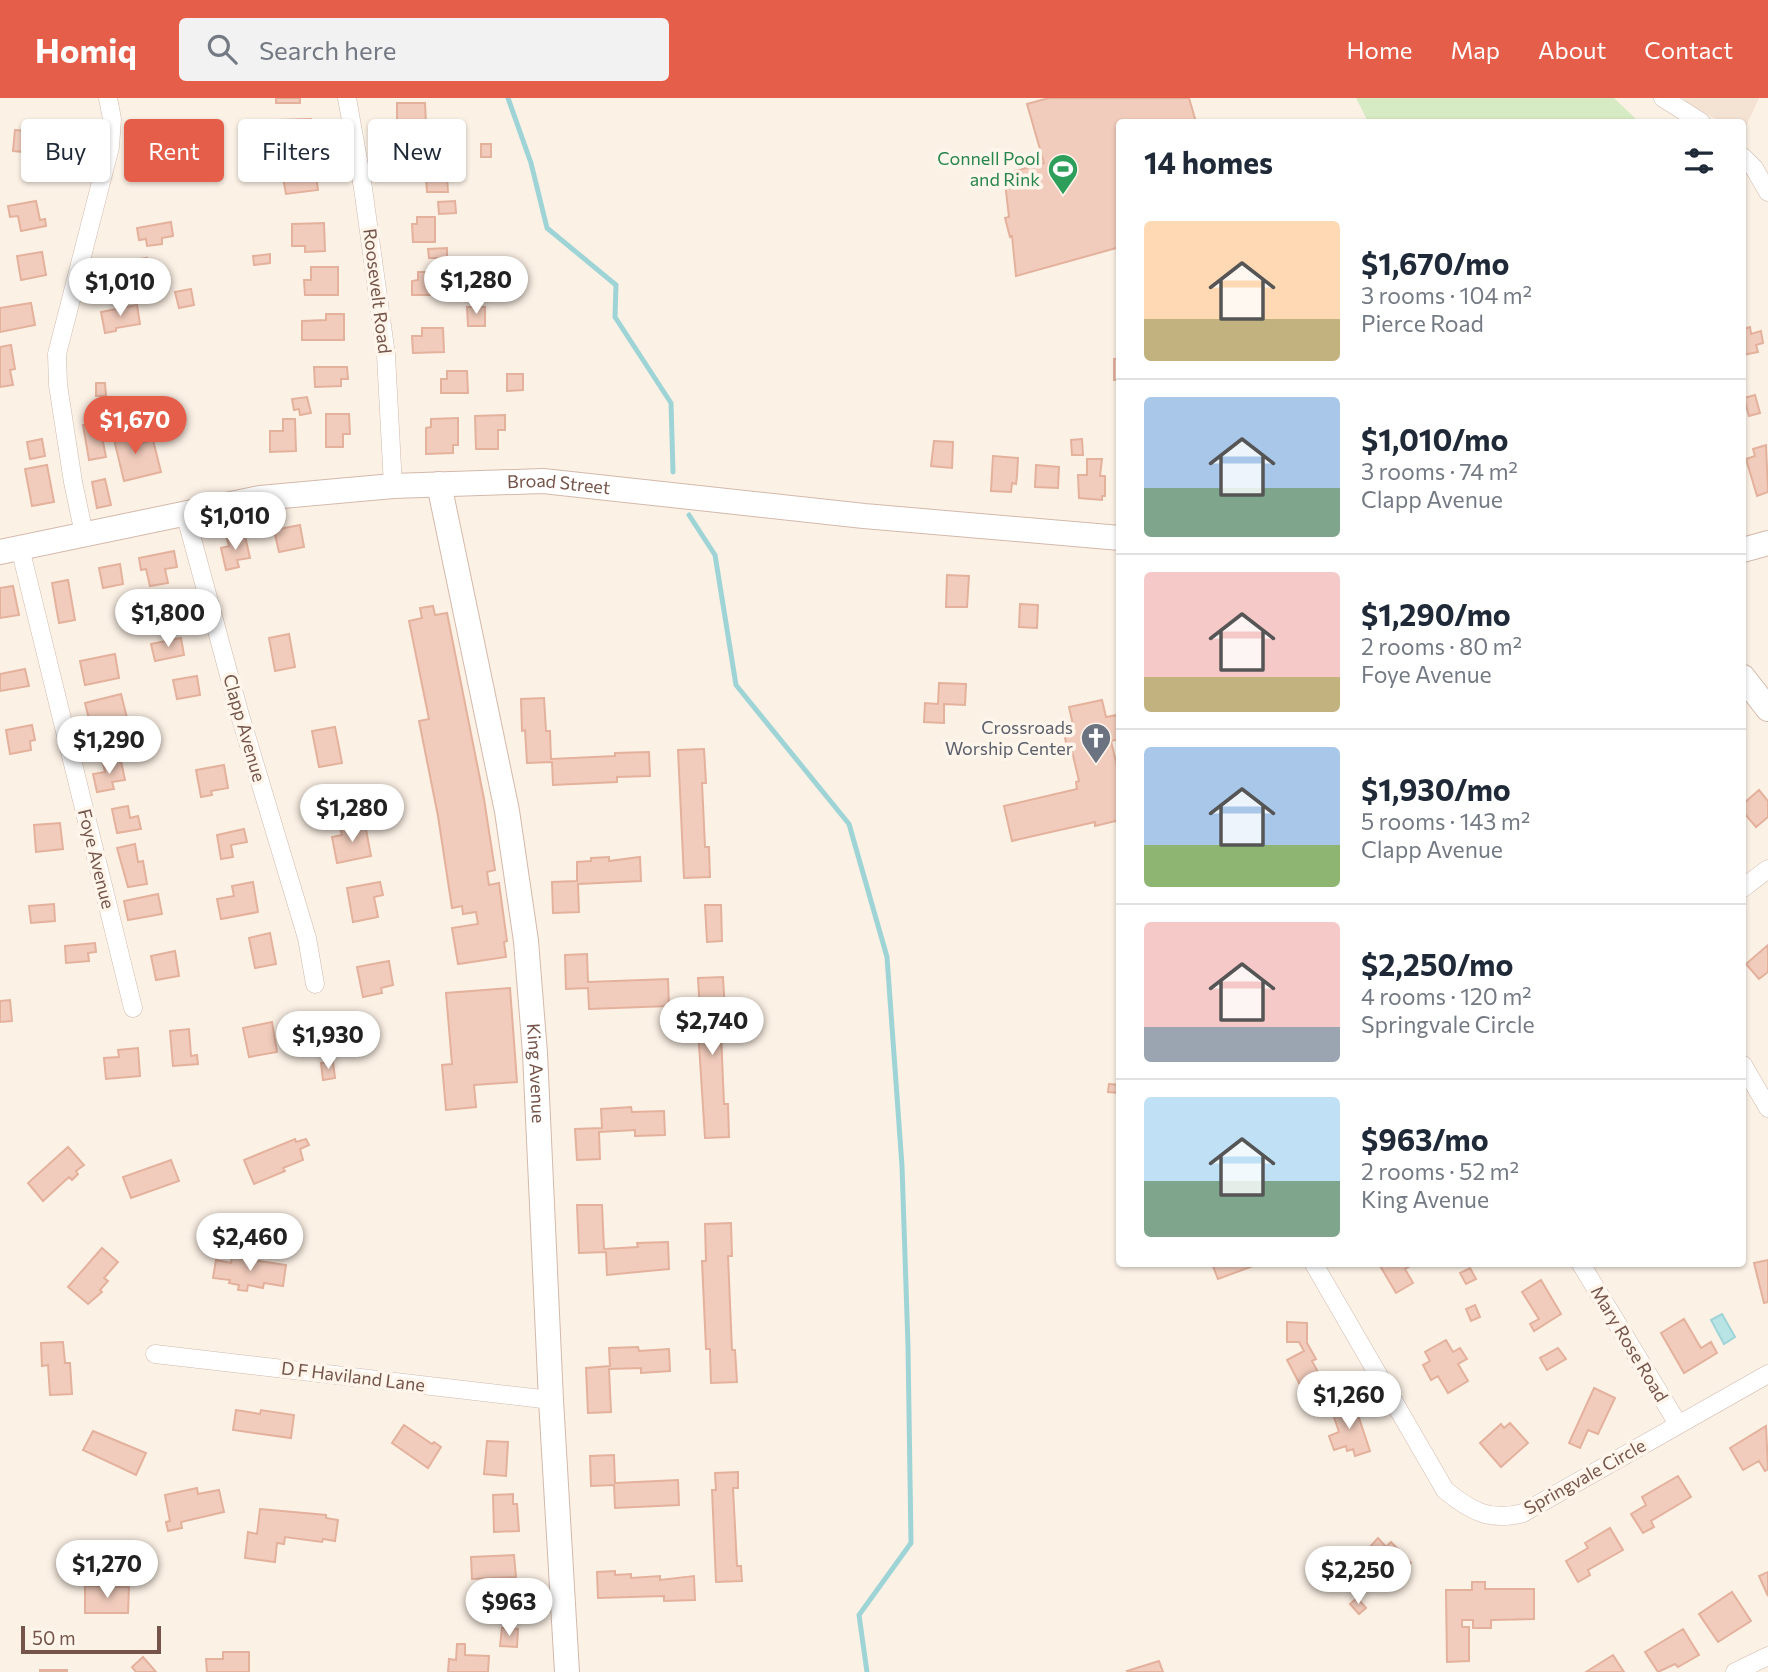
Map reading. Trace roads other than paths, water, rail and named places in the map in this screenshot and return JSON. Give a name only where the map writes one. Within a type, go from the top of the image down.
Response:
[{"type":"street","points":[[85,534],[73,482],[57,363],[61,334],[110,147],[112,119],[108,98]]},
{"type":"street","name":"Roosevelt Road","points":[[347,98],[363,188],[386,355],[393,486]]},
{"type":"street","points":[[1662,98],[1696,119]]},
{"type":"street","points":[[1746,160],[1768,192]]},
{"type":"street","name":"Broad Street","points":[[10,550],[260,498],[393,486],[543,481],[864,516],[1116,538]]},
{"type":"street","name":"King Avenue","points":[[439,484],[507,811],[526,941],[535,1053],[567,1672]]},
{"type":"street","name":"Clapp Avenue","points":[[185,513],[239,712],[307,938],[315,984]]},
{"type":"street","points":[[1746,549],[1768,543]]},
{"type":"street","name":"Foye Avenue","points":[[10,550],[71,759],[134,1007]]},
{"type":"street","points":[[1746,681],[1768,709]]},
{"type":"street","points":[[1746,886],[1768,869]]},
{"type":"street","points":[[1746,1070],[1768,1108]]},
{"type":"street","name":"Springvale Circle","points":[[1316,1267],[1445,1490],[1460,1503],[1482,1514],[1505,1518],[1523,1513],[1768,1374]]},
{"type":"street","name":"Mary Rose Road","points":[[1583,1267],[1678,1424]]},
{"type":"street","name":"D F Haviland Lane","points":[[155,1354],[551,1400]]},
{"type":"street","points":[[1735,1672],[1768,1656]]},
{"type":"water","points":[[1722,1314],[1735,1337],[1724,1344],[1711,1320]]},
{"type":"waterway","points":[[508,98],[531,163],[547,228],[616,285],[615,317],[671,403],[673,472]]},
{"type":"waterway","points":[[689,515],[715,555],[736,685],[849,824],[887,957],[902,1166],[911,1543],[859,1615],[867,1672]]},
{"type":"place","name":"Connell Pool and Rink","points":[[1063,196]]},
{"type":"place","name":"Crossroads Worship Center","points":[[1096,765]]}]
